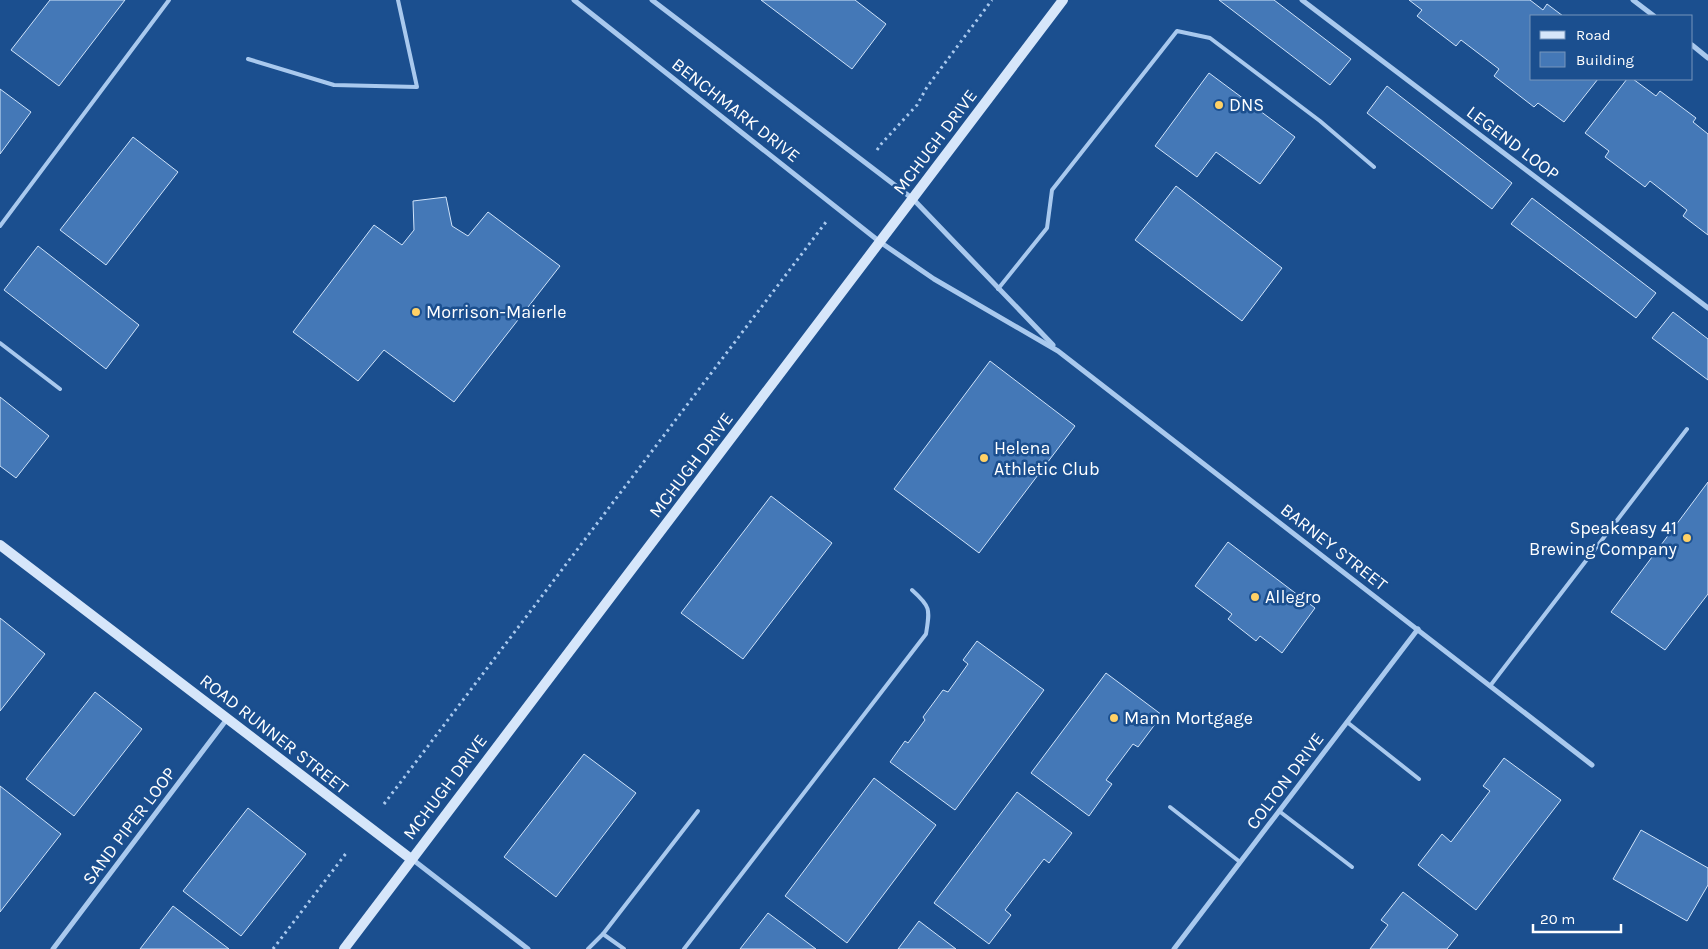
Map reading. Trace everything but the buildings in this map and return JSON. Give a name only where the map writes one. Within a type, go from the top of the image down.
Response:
[{"type":"street","name":"BENCHMARK DRIVE","points":[[574,0],[837,206],[880,242],[934,279],[1058,351]]},
{"type":"street","name":"BENCHMARK DRIVE","points":[[652,0],[913,199],[1058,351]]},
{"type":"street","name":"MCHUGH DRIVE","points":[[344,949],[1063,0]]},
{"type":"street","name":"LEGEND LOOP","points":[[1302,0],[1708,308]]},
{"type":"street","points":[[1633,0],[1653,15]]},
{"type":"street","points":[[1693,46],[1708,58]]},
{"type":"street","name":"BARNEY STREET","points":[[1058,351],[1592,765]]},
{"type":"street","name":"ROAD RUNNER STREET","points":[[0,545],[528,949]]},
{"type":"street","name":"COLTON DRIVE","points":[[1174,949],[1418,630]]},
{"type":"street","name":"SAND PIPER LOOP","points":[[53,949],[227,719]]},
{"type":"lane","points":[[0,226],[169,0]]},
{"type":"lane","points":[[248,58],[334,85],[417,87],[398,0]]},
{"type":"lane","points":[[998,289],[1048,228],[1052,190],[1177,31],[1210,38],[1320,121],[1374,166]]},
{"type":"lane","points":[[0,342],[60,389]]},
{"type":"lane","points":[[1490,686],[1687,429]]},
{"type":"lane","points":[[684,949],[926,634],[929,614],[925,601],[912,590]]},
{"type":"lane","points":[[1347,722],[1419,779]]},
{"type":"lane","points":[[1170,807],[1240,862]]},
{"type":"lane","points":[[588,949],[603,934],[698,811]]},
{"type":"lane","points":[[1279,811],[1352,867]]},
{"type":"lane","points":[[603,934],[624,949]]},
{"type":"path","points":[[875,154],[882,142],[917,105],[927,87],[992,0]]},
{"type":"path","points":[[384,804],[826,221]]},
{"type":"path","points":[[273,949],[347,852]]},
{"type":"place","name":"DNS","points":[[1219,105]]},
{"type":"place","name":"Morrison-Maierle","points":[[416,312]]},
{"type":"place","name":"Helena Athletic Club","points":[[984,458]]},
{"type":"place","name":"Speakeasy 41 Brewing Company","points":[[1687,538]]},
{"type":"place","name":"Allegro","points":[[1255,597]]},
{"type":"place","name":"Mann Mortgage","points":[[1114,718]]}]
